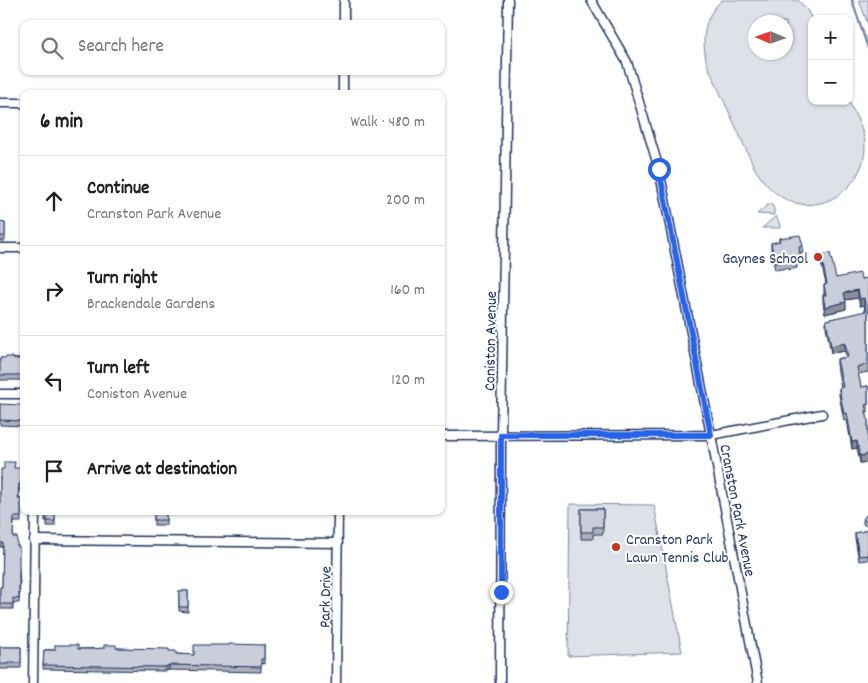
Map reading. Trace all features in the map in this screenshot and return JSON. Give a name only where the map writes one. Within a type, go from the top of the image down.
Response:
[{"type":"street","points":[[344,0],[344,20]]},
{"type":"street","name":"Coniston Avenue","points":[[500,683],[501,435],[508,0]]},
{"type":"street","name":"Cranston Park Avenue","points":[[591,0],[627,62],[659,169],[758,683]]},
{"type":"street","points":[[343,75],[343,90]]},
{"type":"street","points":[[0,103],[20,103]]},
{"type":"street","points":[[0,248],[20,248]]},
{"type":"street","points":[[0,394],[20,394]]},
{"type":"street","points":[[445,436],[711,435],[822,414]]},
{"type":"street","points":[[33,683],[35,515]]},
{"type":"street","name":"Park Drive","points":[[336,683],[338,515]]},
{"type":"street","points":[[34,540],[338,543]]},
{"type":"shaded area","points":[[722,0],[798,0],[807,10],[810,15],[808,15],[808,105],[851,105],[865,140],[864,159],[859,171],[843,192],[832,199],[806,205],[792,202],[775,193],[758,174],[707,64],[704,38],[707,21]]},
{"type":"shaded area","points":[[859,0],[868,0],[868,25]]},
{"type":"shaded area","points":[[770,203],[774,208],[774,215],[757,214]]},
{"type":"shaded area","points":[[776,216],[780,228],[762,228]]},
{"type":"shaded area","name":"Cranston Park Lawn Tennis Club","points":[[570,504],[654,505],[682,652],[568,656]]},
{"type":"building","points":[[0,222],[5,223],[5,236],[0,236]]},
{"type":"building","points":[[800,235],[803,246],[799,247],[800,255],[797,256],[797,261],[788,262],[788,260],[775,263],[771,243],[780,241],[779,238]]},
{"type":"building","points":[[830,253],[836,278],[860,273],[861,279],[868,278],[868,365],[857,367],[861,387],[868,386],[868,404],[865,405],[868,421],[868,454],[860,456],[857,441],[852,442],[847,413],[844,414],[839,388],[843,387],[837,359],[848,357],[845,343],[831,346],[826,320],[866,311],[864,298],[860,299],[858,290],[844,293],[846,302],[825,307],[823,295],[826,295],[824,285],[827,284],[821,255]]},
{"type":"building","points":[[0,358],[20,359],[20,375],[0,375]]},
{"type":"building","points":[[0,404],[20,405],[20,421],[0,420]]},
{"type":"building","points":[[4,462],[15,462],[14,468],[20,468],[18,499],[20,499],[21,517],[14,517],[13,537],[17,537],[17,546],[19,546],[19,599],[13,598],[13,604],[0,604],[3,543],[0,543],[0,478],[1,469],[4,469]]},
{"type":"building","points":[[581,509],[603,509],[603,527],[593,527],[593,532],[581,532]]},
{"type":"building","points":[[868,513],[868,522],[863,519]]},
{"type":"building","points":[[55,515],[55,521],[47,521],[47,516],[45,516]]},
{"type":"building","points":[[154,515],[166,515],[166,520],[154,520]]},
{"type":"building","points":[[868,530],[868,555],[859,556],[855,533]]},
{"type":"building","points":[[179,591],[188,591],[188,607],[179,607]]},
{"type":"building","points":[[55,645],[78,645],[78,649],[92,649],[104,648],[104,645],[116,645],[116,648],[169,649],[169,651],[176,651],[176,654],[194,655],[194,645],[264,645],[264,659],[261,659],[261,667],[43,665],[44,650],[55,650]]},
{"type":"building","points":[[0,647],[21,647],[21,663],[0,664]]},
{"type":"waterway","points":[[852,0],[868,48]]},
{"type":"place","name":"Gaynes School","points":[[818,257]]},
{"type":"place","name":"Cranston Park Lawn Tennis Club","points":[[616,547]]},
{"type":"route","points":[[501,592],[501,435],[711,435],[659,169]]}]
